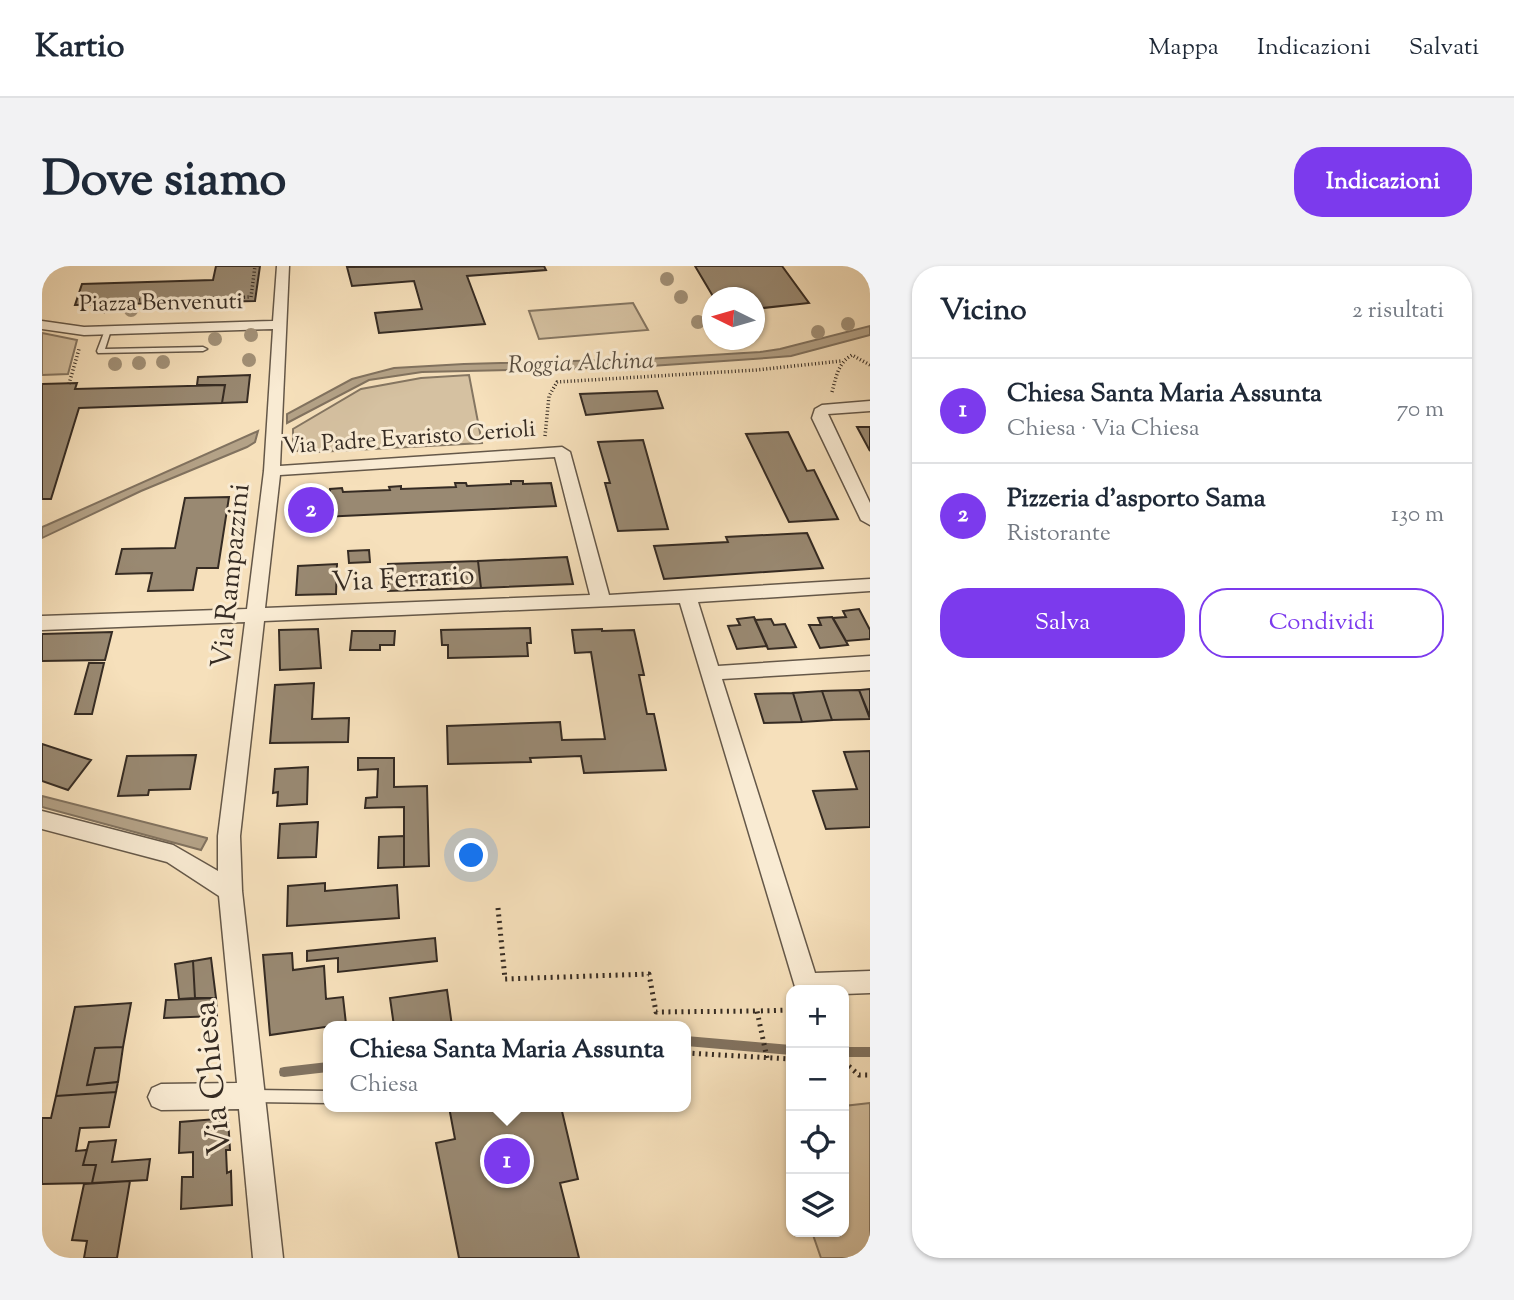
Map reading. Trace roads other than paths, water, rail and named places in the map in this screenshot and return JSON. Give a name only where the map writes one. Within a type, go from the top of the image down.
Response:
[{"type":"street","name":"Via Rampazzini","points":[[230,891],[229,836],[272,471],[283,266]]},
{"type":"street","name":"Piazza Benvenuti","points":[[42,325],[84,331],[280,325]]},
{"type":"street","points":[[870,406],[824,413],[870,520]]},
{"type":"street","name":"Via Padre Evaristo Cerioli","points":[[272,471],[562,452],[601,601]]},
{"type":"street","name":"Via Ferrario","points":[[42,623],[601,601],[870,585]]},
{"type":"street","points":[[687,597],[806,985],[870,982]]},
{"type":"street","points":[[712,673],[870,663]]},
{"type":"street","points":[[42,820],[173,855],[230,891]]},
{"type":"street","name":"Via Chiesa","points":[[230,891],[268,1258]]},
{"type":"street","points":[[161,1097],[251,1096]]},
{"type":"lane","points":[[108,330],[101,352],[204,349]]},
{"type":"lane","points":[[251,1096],[323,1097]]},
{"type":"water","name":"Roggia Alchina","points":[[870,326],[870,335],[791,356],[636,367],[422,372],[369,380],[287,423],[287,414],[352,379],[394,368],[760,352]]},
{"type":"water","points":[[258,431],[255,442],[247,447],[141,491],[42,538],[42,527]]},
{"type":"water","points":[[42,796],[207,839],[201,850],[42,807]]},
{"type":"waterway","points":[[691,1041],[786,1050]]},
{"type":"waterway","points":[[849,1052],[870,1052]]},
{"type":"waterway","points":[[284,1072],[323,1068]]},
{"type":"place","name":"Pizzeria d'asporto Sama","points":[[311,510]]},
{"type":"place","name":"Chiesa Santa Maria Assunta","points":[[507,1161]]}]
